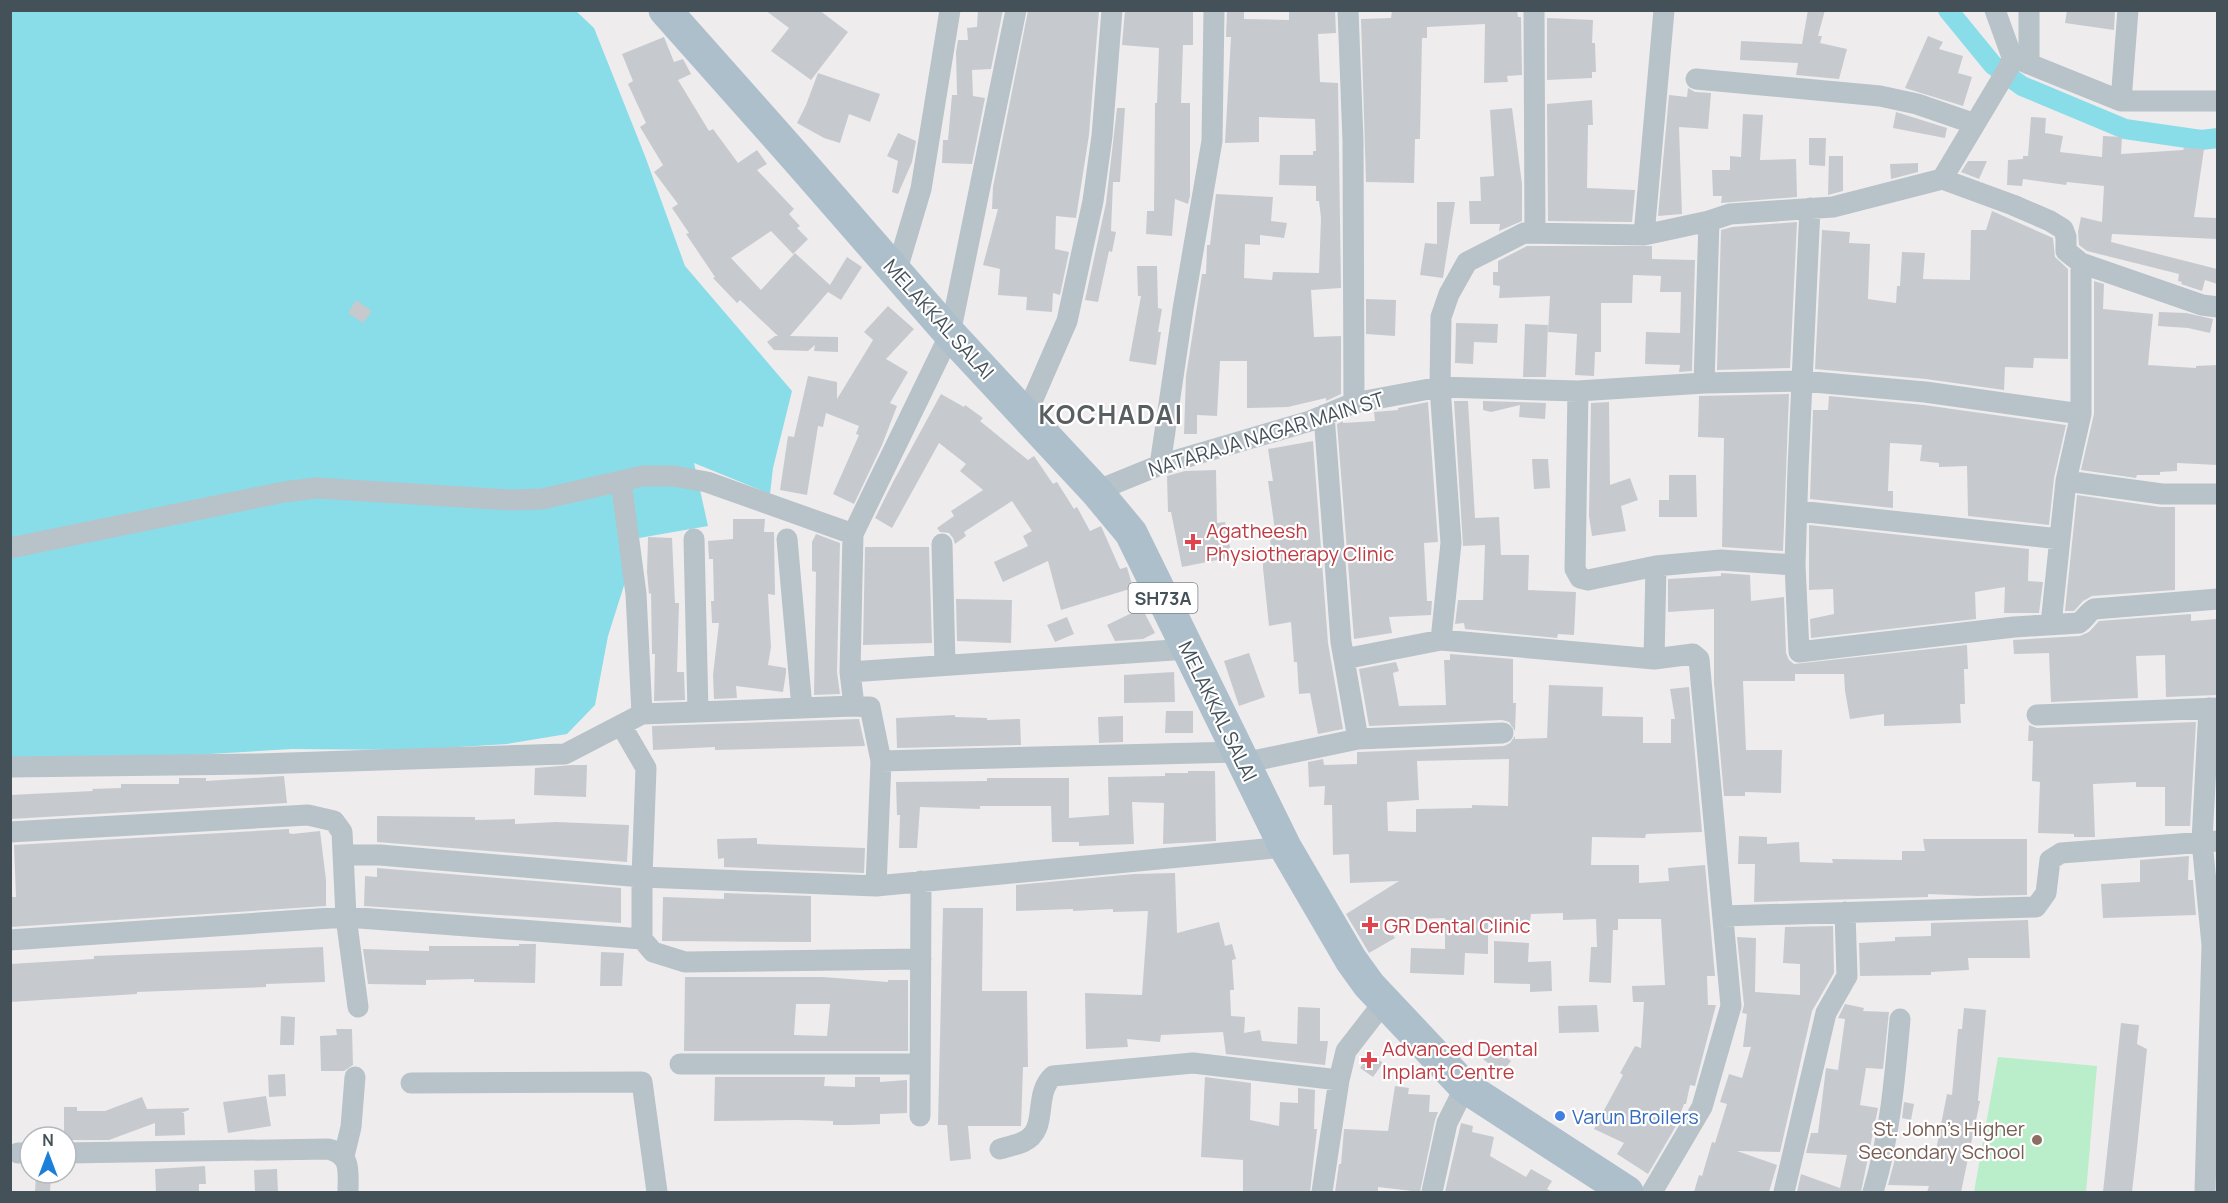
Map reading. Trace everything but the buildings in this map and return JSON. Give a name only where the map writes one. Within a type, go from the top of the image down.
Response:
[{"type":"main road","name":"MELAKKAL SALAI","points":[[665,10],[950,334],[1096,491],[1131,533],[1285,847],[1351,960],[1384,1002],[1466,1087],[1627,1192]]},
{"type":"street","points":[[896,273],[921,189],[950,10]]},
{"type":"street","points":[[854,706],[850,672],[853,534],[950,334],[1016,10]]},
{"type":"street","points":[[1026,415],[1067,321],[1093,201],[1102,136],[1112,10]]},
{"type":"street","points":[[1160,465],[1183,309],[1212,141],[1214,10]]},
{"type":"street","points":[[1348,10],[1353,141],[1354,403]]},
{"type":"street","points":[[1534,10],[1534,233]]},
{"type":"street","points":[[1644,235],[1664,10]]},
{"type":"street","points":[[1995,10],[2017,62],[2121,100],[2217,100]]},
{"type":"street","points":[[1942,179],[1997,86],[2017,62],[2029,10]]},
{"type":"street","points":[[2121,100],[2128,10]]},
{"type":"street","points":[[1696,79],[1880,96],[1917,104],[1975,124]]},
{"type":"street","points":[[1441,640],[1451,543],[1440,387],[1441,317],[1449,294],[1467,262],[1524,233],[1644,235],[1709,221],[1730,214],[1833,207],[1942,179],[2050,221],[2063,229],[2066,237],[2066,251],[2081,263],[2202,305],[2217,307]]},
{"type":"street","points":[[1810,208],[1795,565],[1799,652],[2051,624],[2079,623],[2084,620],[2088,612],[2094,609],[2217,599]]},
{"type":"street","points":[[1704,383],[1709,221]]},
{"type":"street","points":[[2051,624],[2066,481],[2081,414],[2081,263]]},
{"type":"street","name":"NATARAJA NAGAR MAIN ST","points":[[1096,491],[1160,465],[1324,415],[1354,403],[1440,387],[1578,391],[1704,383],[1802,381],[1925,392],[2081,414]]},
{"type":"street","points":[[1578,391],[1575,569],[1580,578],[1588,580],[1656,566],[1721,560],[1795,565]]},
{"type":"street","points":[[1324,415],[1341,642],[1358,739]]},
{"type":"street","points":[[10,548],[249,498],[316,488],[511,500],[542,499],[643,476],[674,476],[707,482],[853,534]]},
{"type":"street","points":[[621,481],[636,594],[642,714]]},
{"type":"street","points":[[2066,481],[2162,494],[2217,494]]},
{"type":"street","points":[[1798,511],[2060,539]]},
{"type":"street","points":[[694,539],[698,712]]},
{"type":"street","points":[[787,539],[802,708]]},
{"type":"street","points":[[942,544],[945,665]]},
{"type":"street","points":[[1654,659],[1656,566]]},
{"type":"street","points":[[1344,659],[1441,640],[1654,659],[1693,654],[1699,659],[1731,1006],[1702,1107],[1652,1192]]},
{"type":"street","points":[[850,672],[1188,649]]},
{"type":"street","points":[[10,767],[258,764],[565,754],[642,714],[870,707],[881,761],[876,886]]},
{"type":"street","points":[[2037,715],[2213,708],[2210,841],[2215,945],[2205,1192]]},
{"type":"street","points":[[621,725],[646,768],[642,939],[653,952],[685,962],[921,959]]},
{"type":"street","points":[[881,761],[1241,758],[1358,739],[1503,733]]},
{"type":"street","points":[[10,832],[308,815],[334,821],[342,832],[346,917],[358,1007]]},
{"type":"street","points":[[1723,916],[2036,907],[2046,893],[2050,860],[2061,853],[2210,841]]},
{"type":"street","points":[[344,855],[380,855],[642,877],[876,886],[1285,847]]},
{"type":"street","points":[[920,1116],[921,881]]},
{"type":"street","points":[[1784,1192],[1826,1013],[1847,976],[1845,912]]},
{"type":"street","points":[[10,940],[346,917],[642,939]]},
{"type":"street","points":[[1322,1192],[1339,1080],[1346,1051],[1384,1002]]},
{"type":"street","points":[[1873,1192],[1881,1167],[1894,1096],[1900,1019]]},
{"type":"street","points":[[1000,1149],[1025,1142],[1037,1130],[1044,1084],[1053,1076],[1193,1063],[1339,1080]]},
{"type":"street","points":[[680,1064],[920,1064]]},
{"type":"street","points":[[344,1156],[351,1127],[355,1077]]},
{"type":"street","points":[[411,1083],[642,1082],[656,1192]]},
{"type":"street","points":[[1432,1192],[1447,1123],[1466,1087]]},
{"type":"street","points":[[78,1153],[328,1149],[344,1156],[348,1166],[348,1192]]},
{"type":"green space","points":[[1998,1057],[2097,1066],[2086,1192],[1974,1192]]},
{"type":"water","points":[[11,11],[576,11],[594,28],[645,156],[685,266],[792,391],[773,468],[770,494],[694,463],[708,526],[639,538],[608,636],[595,705],[567,734],[507,744],[411,750],[292,749],[92,761],[11,759]]},
{"type":"waterway","points":[[1948,10],[1993,65],[2022,86],[2125,129],[2201,140],[2218,138]]},
{"type":"place","name":"Agatheesh Physiotherapy Clinic","points":[[1193,542]]},
{"type":"place","name":"GR Dental Clinic","points":[[1370,925]]},
{"type":"place","name":"Advanced Dental Inplant Centre","points":[[1369,1060]]},
{"type":"place","name":"Varun Broilers","points":[[1560,1116]]},
{"type":"place","name":"St. John's Higher Secondary School","points":[[2037,1140]]},
{"type":"district","name":"KOCHADAI","points":[[1111,414]]}]
